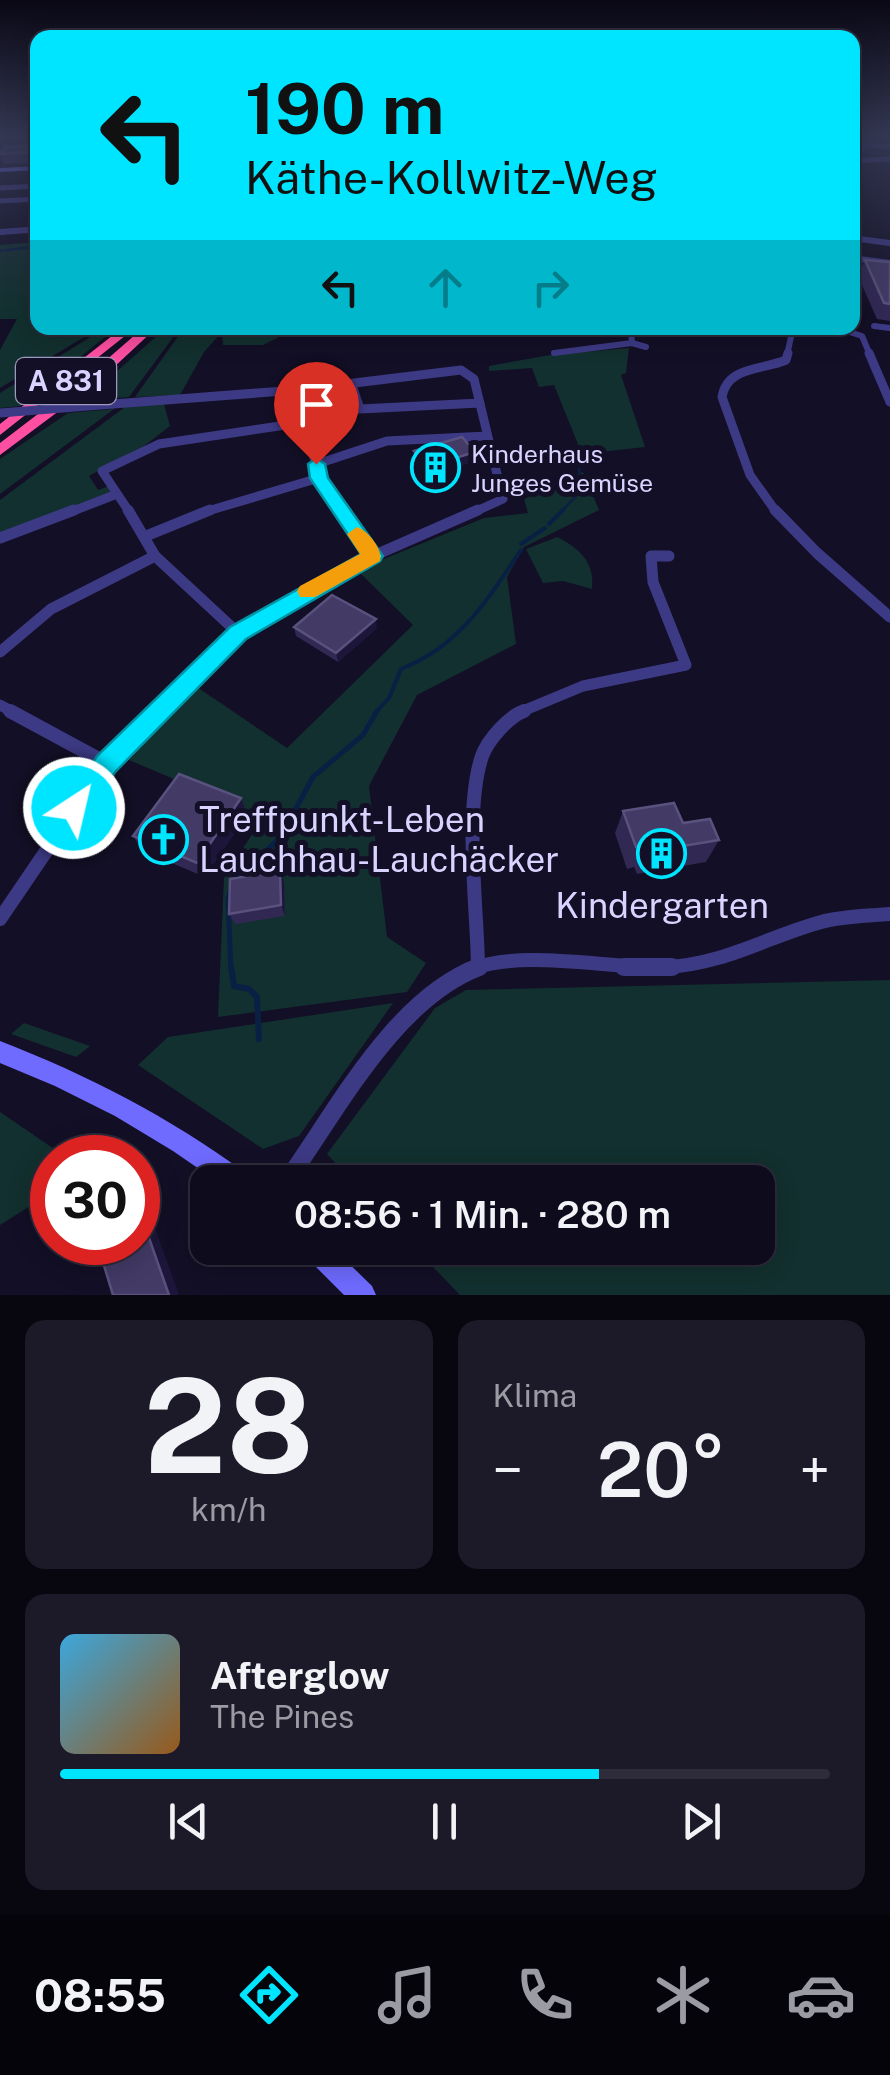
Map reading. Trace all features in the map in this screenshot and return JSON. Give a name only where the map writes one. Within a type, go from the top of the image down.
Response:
[{"type":"highway","name":"A 831","points":[[0,430],[132,335]]},
{"type":"highway","name":"A 831","points":[[0,450],[49,415],[132,335]]},
{"type":"street","points":[[0,201],[30,199]]},
{"type":"street","points":[[0,232],[30,230]]},
{"type":"street","points":[[860,239],[890,244]]},
{"type":"street","points":[[860,259],[890,262]]},
{"type":"street","points":[[874,326],[890,328]]},
{"type":"street","points":[[631,335],[632,343]]},
{"type":"street","points":[[791,335],[786,360],[738,374],[726,384],[722,394],[726,416],[751,477],[783,520],[890,617]]},
{"type":"street","points":[[859,335],[885,382],[890,402]]},
{"type":"street","points":[[554,352],[632,343],[646,347]]},
{"type":"street","points":[[0,413],[352,385],[461,370],[474,379],[503,499],[372,556],[238,633],[106,764],[0,919]]},
{"type":"street","points":[[352,385],[360,410],[480,403]]},
{"type":"street","points":[[297,390],[319,478],[372,556]]},
{"type":"street","points":[[238,633],[155,556],[102,471],[146,448],[306,422]]},
{"type":"street","points":[[316,464],[386,441],[487,436]]},
{"type":"street","points":[[146,536],[186,517],[319,478]]},
{"type":"street","points":[[0,538],[117,494]]},
{"type":"street","points":[[0,652],[51,609],[155,556]]},
{"type":"street","points":[[478,966],[474,798],[483,752],[513,715],[583,686],[686,665],[654,582],[651,556],[668,556]]},
{"type":"street","points":[[0,705],[106,764]]},
{"type":"street","points":[[299,1165],[420,1001],[450,978],[478,966],[619,964],[670,968],[715,963],[818,922],[890,914]]},
{"type":"street","points":[[0,1052],[126,1108],[213,1165]]},
{"type":"street","points":[[332,1265],[363,1295]]},
{"type":"green space","points":[[30,243],[30,335],[87,335],[0,388],[0,350],[17,319],[0,319],[0,245]]},
{"type":"green space","points":[[94,335],[107,335],[20,406],[0,408],[0,393]]},
{"type":"green space","points":[[158,335],[175,335],[129,397],[83,401]]},
{"type":"green space","points":[[179,335],[219,335],[204,352],[180,395],[135,397]]},
{"type":"green space","points":[[222,335],[283,335],[263,345],[223,345]]},
{"type":"green space","points":[[629,348],[626,373],[621,375],[645,447],[582,454],[554,385],[539,387],[532,368],[489,371],[489,366],[550,355]]},
{"type":"green space","points":[[164,404],[170,426],[144,446],[89,476],[98,490],[109,486],[111,494],[0,536],[0,500],[125,407]]},
{"type":"green space","points":[[114,409],[0,494],[0,459],[68,413]]},
{"type":"green space","points":[[583,472],[599,510],[524,547],[507,577],[516,644],[417,695],[369,786],[387,937],[426,963],[407,992],[218,1017],[224,878],[263,817],[129,760],[194,685],[287,748],[413,625],[357,570],[484,518],[528,513],[524,499]]},
{"type":"green space","points":[[557,537],[584,557],[591,571],[592,589],[563,581],[543,583],[526,549]]},
{"type":"green space","points":[[890,980],[890,1295],[460,1295],[431,1265],[775,1265],[775,1165],[337,1165],[327,1154],[435,1008],[466,990]]},
{"type":"green space","points":[[393,1003],[299,1136],[263,1149],[138,1065],[168,1037]]},
{"type":"green space","points":[[24,1023],[90,1046],[76,1057],[11,1034]]},
{"type":"green space","points":[[0,1112],[34,1135],[30,1135],[30,1206],[0,1225]]},
{"type":"building","points":[[865,260],[890,262],[890,304],[884,303]]},
{"type":"building","points":[[462,437],[475,452],[427,467],[414,451]]},
{"type":"building","points":[[332,595],[376,619],[336,653],[294,627]]},
{"type":"building","points":[[179,774],[241,798],[197,863],[133,836]]},
{"type":"building","points":[[674,803],[683,823],[710,819],[719,840],[646,852],[644,846],[636,847],[623,811]]},
{"type":"building","points":[[280,871],[281,905],[229,914],[230,879]]},
{"type":"building","points":[[104,1265],[158,1265],[169,1295],[113,1295]]},
{"type":"waterway","points":[[0,251],[30,247]]},
{"type":"waterway","points":[[560,513],[581,491],[579,467],[587,461]]},
{"type":"waterway","points":[[560,513],[563,510]]},
{"type":"waterway","points":[[549,524],[560,513]]},
{"type":"waterway","points":[[521,544],[545,528]]},
{"type":"waterway","points":[[375,713],[389,698],[401,669],[440,648],[456,634],[484,604],[521,550]]},
{"type":"waterway","points":[[238,879],[281,836],[313,777],[363,735],[377,711]]},
{"type":"waterway","points":[[231,969],[228,898],[232,886]]},
{"type":"waterway","points":[[231,967],[234,986],[249,989],[257,997],[259,1039]]},
{"type":"slow traffic","points":[[308,591],[372,556],[357,534]]},
{"type":"place","name":"Kinderhaus Junges Gemüse","points":[[436,468]]},
{"type":"place","name":"Treffpunkt-Leben Lauchhau-Lauchäcker","points":[[164,840]]},
{"type":"place","name":"Kindergarten","points":[[662,854]]},
{"type":"route","points":[[74,808],[106,764],[238,633],[372,556],[319,478],[316,464]]}]
